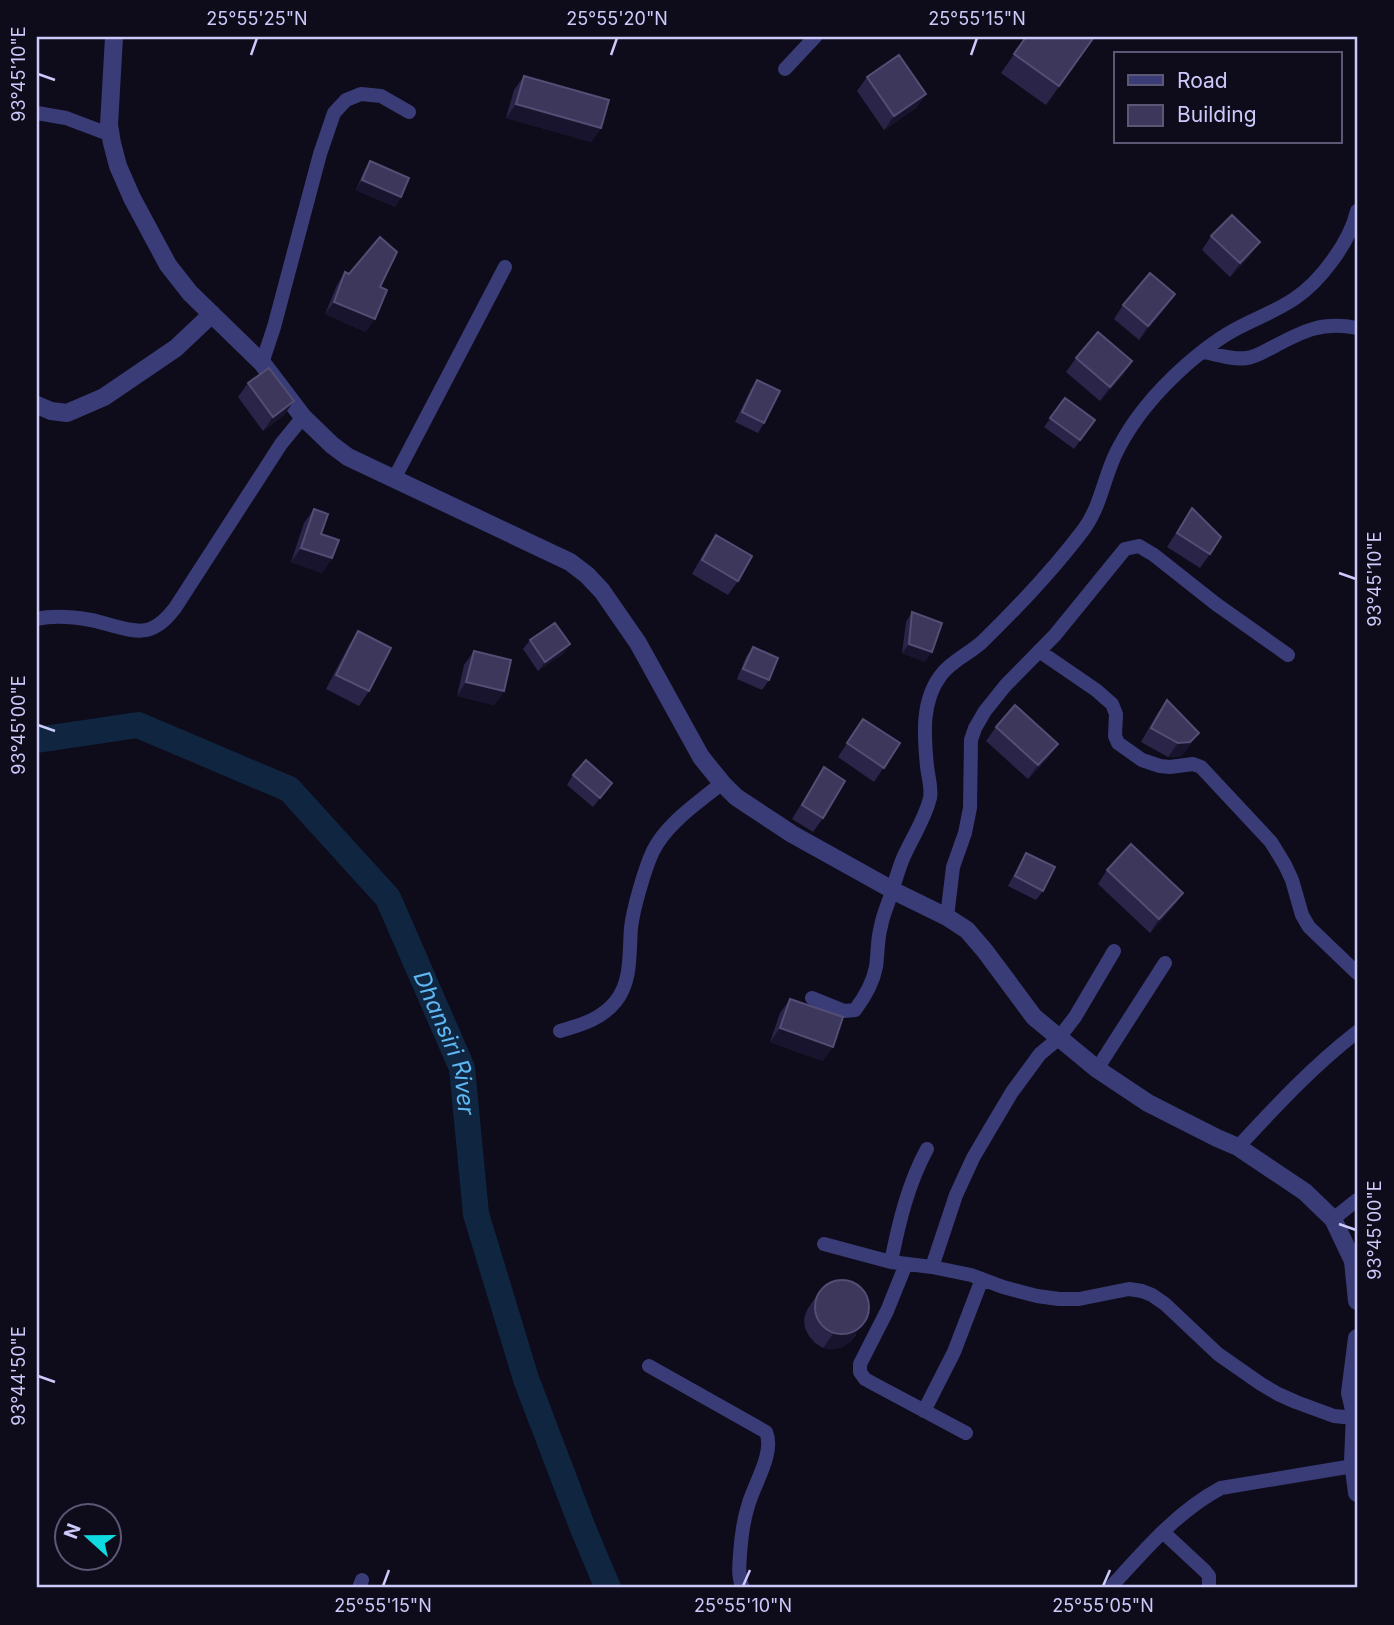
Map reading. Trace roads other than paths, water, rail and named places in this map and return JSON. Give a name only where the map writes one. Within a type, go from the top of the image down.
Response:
[{"type":"street","points":[[114,37],[109,125],[118,166],[132,198],[168,265],[190,293],[261,362],[303,417],[348,457],[570,562],[587,575],[602,591],[638,643],[701,757],[736,797],[792,834],[967,930],[1034,1017],[1058,1039],[1148,1103],[1238,1146],[1305,1192],[1333,1220],[1353,1261],[1357,1301]]},
{"type":"street","points":[[785,69],[815,37]]},
{"type":"street","points":[[261,362],[274,327],[320,154],[334,113],[346,100],[362,94],[381,96],[409,112]]},
{"type":"street","points":[[37,113],[66,118],[111,135]]},
{"type":"street","points":[[811,998],[844,1011],[855,1010],[876,968],[879,931],[895,891],[904,855],[930,798],[926,708],[932,688],[942,672],[978,645],[1024,599],[1086,526],[1097,505],[1116,452],[1135,421],[1164,386],[1187,364],[1236,329],[1297,298],[1338,254],[1349,235],[1357,211]]},
{"type":"street","points":[[394,479],[505,267]]},
{"type":"street","points":[[37,405],[51,411],[67,413],[103,397],[176,348],[212,314]]},
{"type":"street","points":[[1203,352],[1251,358],[1303,331],[1318,327],[1357,328]]},
{"type":"street","points":[[37,619],[73,617],[134,631],[149,630],[165,621],[281,444],[303,417]]},
{"type":"street","points":[[941,914],[970,808],[971,740],[975,727],[1005,686],[1055,635],[1125,549],[1139,547],[1154,555],[1288,656]]},
{"type":"street","points":[[1039,651],[1112,704],[1116,714],[1115,736],[1118,743],[1142,760],[1160,766],[1193,764],[1201,767],[1271,842],[1288,872],[1302,915],[1309,927],[1357,973]]},
{"type":"street","points":[[560,1031],[590,1022],[616,1001],[628,969],[631,927],[653,852],[662,836],[676,821],[722,783]]},
{"type":"street","points":[[932,1267],[956,1195],[1012,1092],[1040,1054],[1058,1039],[1075,1017],[1114,951]]},
{"type":"street","points":[[1097,1069],[1165,963]]},
{"type":"street","points":[[1238,1146],[1286,1095],[1357,1032]]},
{"type":"street","points":[[927,1149],[916,1168],[899,1222],[899,1263],[887,1311],[860,1364],[860,1372],[865,1379],[966,1433]]},
{"type":"street","points":[[1333,1220],[1357,1200]]},
{"type":"street","points":[[824,1244],[899,1263],[932,1267],[982,1279],[1037,1296],[1079,1299],[1129,1289],[1142,1291],[1165,1304],[1218,1354],[1278,1394],[1334,1416],[1355,1414]]},
{"type":"street","points":[[924,1411],[954,1352],[982,1279]]},
{"type":"street","points":[[1357,1338],[1350,1393],[1355,1414],[1353,1466],[1357,1493]]},
{"type":"street","points":[[649,1366],[766,1432],[770,1440],[769,1450],[748,1506],[742,1536],[739,1564],[740,1584],[743,1588]]},
{"type":"street","points":[[1110,1588],[1163,1532],[1202,1498],[1221,1488],[1353,1466]]},
{"type":"street","points":[[1163,1532],[1205,1571],[1209,1576],[1209,1588]]},
{"type":"waterway","name":"Dhansiri River","points":[[37,740],[138,725],[289,789],[388,898],[462,1068],[476,1214],[526,1379],[608,1588]]}]
